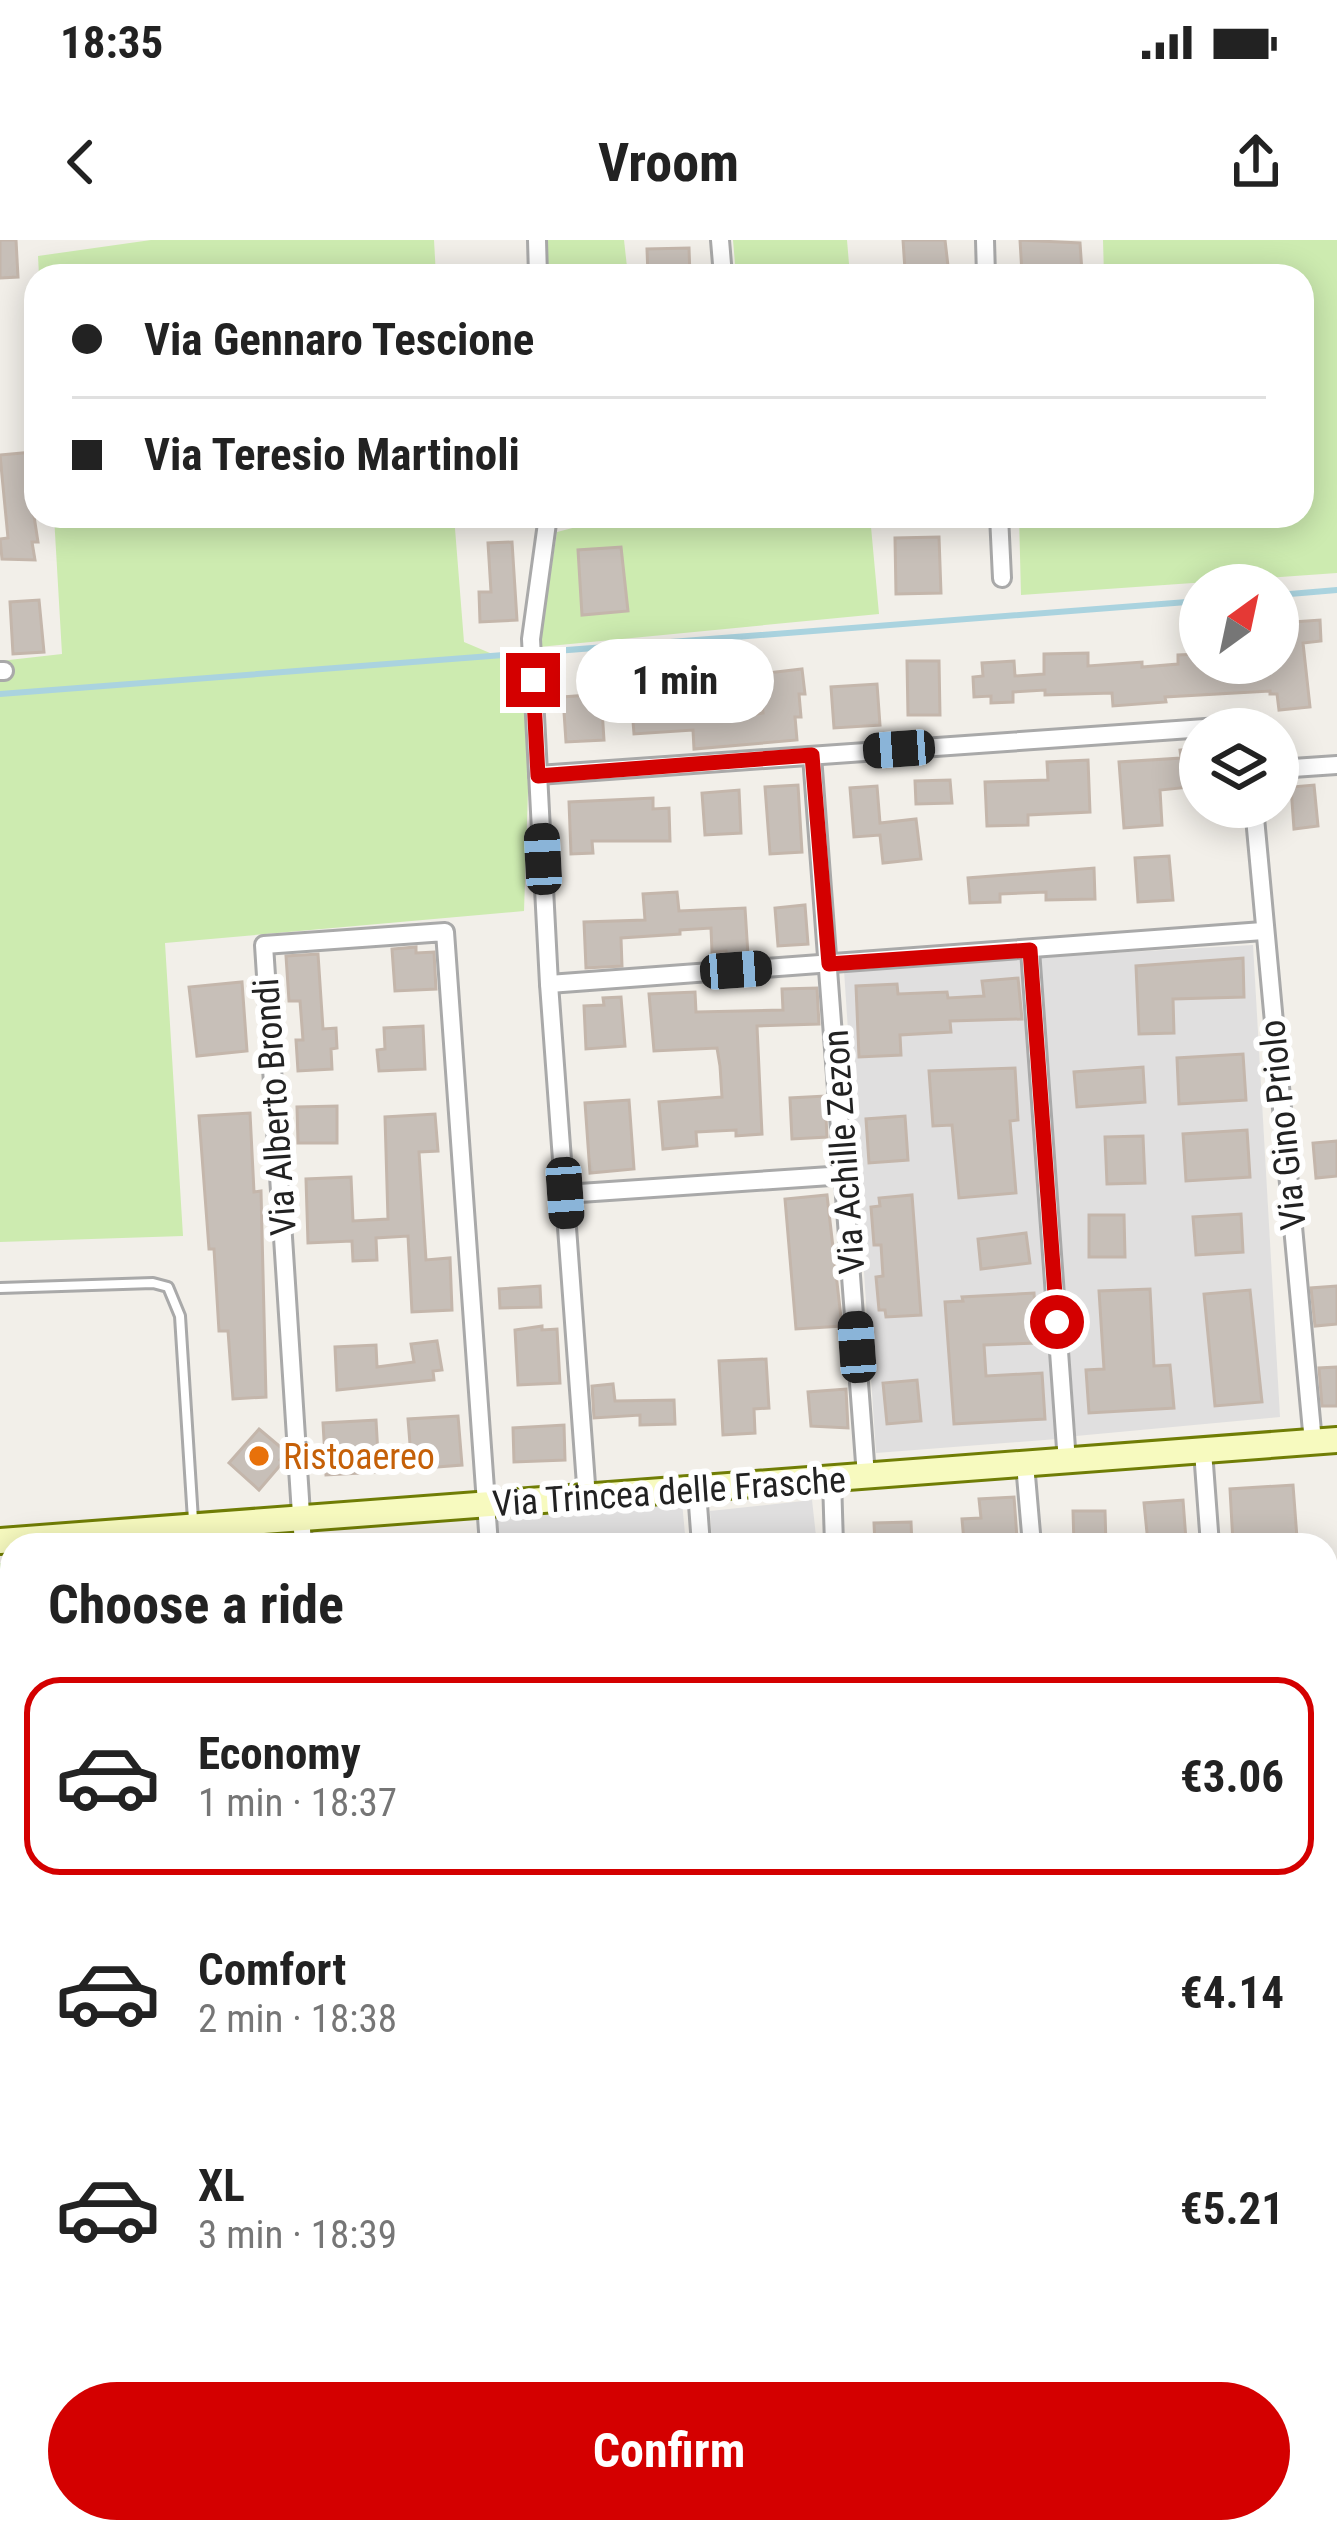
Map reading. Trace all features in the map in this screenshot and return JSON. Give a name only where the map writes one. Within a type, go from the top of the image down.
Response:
[{"type":"street","points":[[546,528],[531,639],[549,984],[587,1498]]},
{"type":"street","points":[[1000,528],[1002,578]]},
{"type":"street","points":[[538,776],[1179,730]]},
{"type":"street","name":"Via Achille Zezon","points":[[812,755],[866,1476]]},
{"type":"street","points":[[1299,768],[1337,765]]},
{"type":"street","name":"Via Gino Priolo","points":[[1256,828],[1263,931],[1325,1441]]},
{"type":"street","points":[[549,984],[1263,931]]},
{"type":"street","name":"Via Alberto Brondi","points":[[302,1532],[264,945],[445,932],[487,1505]]},
{"type":"street","points":[[1030,950],[1067,1462]]},
{"type":"street","points":[[565,1193],[845,1175]]},
{"type":"street","name":"Via Trincea delle Frasche","points":[[119,1533],[194,1528],[302,1532],[487,1505],[1325,1441]]},
{"type":"street","points":[[1203,1450],[1209,1533]]},
{"type":"street","points":[[1025,1464],[1031,1533]]},
{"type":"street","points":[[832,1479],[834,1533]]},
{"type":"street","points":[[697,1490],[700,1533]]},
{"type":"street","points":[[487,1505],[488,1533]]},
{"type":"lane","points":[[0,1288],[153,1282],[168,1287],[180,1316],[194,1528]]},
{"type":"shaded area","points":[[1253,945],[1280,1417],[1076,1436],[1039,957]]},
{"type":"shaded area","points":[[1022,959],[1057,1439],[876,1453],[844,970]]},
{"type":"shaded area","points":[[812,1500],[816,1533],[711,1533],[710,1511]]},
{"type":"shaded area","points":[[682,1502],[685,1533],[495,1533],[494,1519]]},
{"type":"green space","points":[[151,240],[434,240],[435,264],[38,264],[38,256]]},
{"type":"green space","points":[[542,240],[624,240],[627,264],[543,264]]},
{"type":"green space","points":[[733,240],[847,240],[849,264],[735,264]]},
{"type":"green space","points":[[1103,240],[1337,240],[1337,573],[1299,576],[1299,564],[1179,564],[1179,584],[1021,595],[1019,528],[1314,528],[1314,264],[1104,264]]},
{"type":"green space","points":[[55,528],[455,528],[464,642],[532,671],[524,911],[165,943],[183,1236],[0,1242],[0,661],[62,654]]},
{"type":"green space","points":[[572,528],[871,528],[879,614],[539,647],[557,532]]},
{"type":"building","points":[[0,240],[16,240],[18,277],[0,278]]},
{"type":"building","points":[[903,240],[945,240],[948,264],[905,264]]},
{"type":"building","points":[[1020,240],[1080,243],[1081,264],[1021,264]]},
{"type":"building","points":[[689,248],[690,264],[648,264],[647,249]]},
{"type":"building","points":[[24,453],[24,528],[36,528],[35,560],[2,559],[0,539],[8,538],[0,455]]},
{"type":"building","points":[[939,537],[941,593],[896,594],[895,538]]},
{"type":"building","points":[[512,542],[517,620],[480,622],[479,592],[491,592],[488,543]]},
{"type":"building","points":[[621,547],[628,611],[582,615],[578,550]]},
{"type":"building","points":[[39,600],[44,652],[13,654],[10,602]]},
{"type":"building","points":[[1320,620],[1321,641],[1303,643],[1310,707],[1279,708],[1277,694],[1270,691],[1165,697],[1166,702],[1113,706],[1112,693],[1013,692],[1013,702],[991,703],[991,696],[974,697],[973,677],[983,676],[982,663],[1014,661],[1015,676],[1044,674],[1044,654],[1088,653],[1088,666],[1142,662],[1142,667],[1178,664],[1179,655],[1179,684],[1299,684],[1299,622]]},
{"type":"building","points":[[907,661],[939,661],[940,715],[908,715]]},
{"type":"building","points":[[802,669],[805,694],[799,694],[801,717],[795,717],[797,740],[694,749],[693,730],[634,734],[631,695],[665,693],[666,705],[730,702],[732,717],[763,713],[761,694],[769,693],[767,673]]},
{"type":"building","points":[[877,684],[880,725],[834,728],[831,687]]},
{"type":"building","points":[[601,694],[604,740],[566,742],[563,697]]},
{"type":"building","points":[[1179,758],[1179,788],[1160,790],[1162,825],[1124,828],[1119,762]]},
{"type":"building","points":[[1088,760],[1090,812],[1028,815],[1028,825],[987,826],[985,782],[1048,780],[1047,762]]},
{"type":"building","points":[[950,780],[952,803],[916,804],[915,781]]},
{"type":"building","points":[[798,785],[802,852],[770,854],[765,787]]},
{"type":"building","points":[[1314,785],[1318,826],[1294,829],[1299,828],[1299,786]]},
{"type":"building","points":[[877,786],[880,823],[916,819],[921,859],[883,863],[880,835],[854,837],[850,788]]},
{"type":"building","points":[[739,790],[741,833],[705,835],[702,793]]},
{"type":"building","points":[[653,798],[653,809],[669,808],[670,841],[592,841],[593,853],[571,854],[569,802]]},
{"type":"building","points":[[1169,856],[1173,900],[1138,902],[1135,858]]},
{"type":"building","points":[[1094,868],[1095,899],[1046,900],[1046,892],[1000,894],[1000,902],[970,903],[968,878]]},
{"type":"building","points":[[677,892],[679,911],[745,908],[748,955],[712,952],[711,928],[680,930],[680,934],[621,938],[622,966],[586,968],[584,922],[645,920],[643,894]]},
{"type":"building","points":[[805,905],[808,944],[778,946],[775,908]]},
{"type":"building","points":[[416,947],[416,953],[434,952],[436,989],[395,991],[392,949]]},
{"type":"building","points":[[318,954],[323,1029],[336,1028],[337,1048],[331,1049],[332,1069],[298,1071],[296,1040],[303,1040],[300,1001],[289,1001],[286,956]]},
{"type":"building","points":[[1243,958],[1244,997],[1173,999],[1174,1033],[1139,1034],[1136,966]]},
{"type":"building","points":[[1018,978],[1022,1019],[950,1021],[951,1032],[900,1035],[901,1055],[859,1057],[856,986],[897,984],[898,994],[947,992],[948,998],[984,996],[982,981]]},
{"type":"building","points":[[242,982],[247,1051],[197,1056],[189,987]]},
{"type":"building","points":[[817,988],[819,1024],[757,1026],[762,1134],[696,1132],[697,1146],[663,1149],[659,1102],[722,1097],[720,1066],[717,1048],[654,1051],[649,994],[695,992],[696,1012],[783,1010],[782,989]]},
{"type":"building","points":[[621,997],[625,1046],[586,1049],[584,1006],[604,1005],[603,998]]},
{"type":"building","points":[[423,1026],[425,1069],[379,1071],[377,1050],[385,1049],[384,1028]]},
{"type":"building","points":[[1243,1054],[1246,1100],[1179,1104],[1177,1058]]},
{"type":"building","points":[[1143,1067],[1145,1102],[1077,1107],[1074,1072]]},
{"type":"building","points":[[1015,1068],[1018,1120],[1010,1121],[1016,1193],[959,1198],[952,1125],[933,1126],[929,1071]]},
{"type":"building","points":[[825,1096],[827,1137],[792,1139],[790,1098]]},
{"type":"building","points":[[629,1100],[634,1169],[590,1173],[585,1103]]},
{"type":"building","points":[[337,1106],[337,1143],[298,1143],[297,1107]]},
{"type":"building","points":[[250,1113],[254,1192],[261,1191],[266,1397],[233,1399],[228,1331],[219,1331],[214,1249],[209,1249],[199,1116]]},
{"type":"building","points":[[435,1114],[438,1151],[419,1152],[426,1260],[450,1258],[452,1310],[412,1312],[408,1236],[376,1238],[377,1260],[353,1261],[352,1241],[308,1243],[306,1179],[351,1177],[353,1221],[388,1219],[385,1117]]},
{"type":"building","points":[[905,1116],[908,1160],[869,1163],[866,1119]]},
{"type":"building","points":[[1247,1130],[1250,1177],[1186,1181],[1183,1134]]},
{"type":"building","points":[[1143,1136],[1145,1183],[1107,1184],[1105,1137]]},
{"type":"building","points":[[1337,1141],[1337,1176],[1316,1178],[1313,1143]]},
{"type":"building","points":[[827,1195],[842,1326],[796,1329],[785,1199]]},
{"type":"building","points":[[912,1195],[921,1315],[886,1317],[885,1310],[879,1310],[876,1277],[883,1276],[881,1245],[874,1245],[871,1207],[880,1206],[879,1198]]},
{"type":"building","points":[[1241,1214],[1243,1252],[1196,1255],[1193,1217]]},
{"type":"building","points":[[1089,1215],[1124,1215],[1125,1257],[1089,1257]]},
{"type":"building","points":[[1026,1233],[1030,1263],[981,1269],[978,1239]]},
{"type":"building","points":[[540,1286],[541,1307],[500,1308],[499,1289]]},
{"type":"building","points":[[1337,1286],[1337,1324],[1315,1326],[1311,1288]]},
{"type":"building","points":[[1150,1289],[1154,1366],[1170,1365],[1174,1408],[1089,1413],[1086,1370],[1104,1369],[1099,1291]]},
{"type":"building","points":[[1250,1290],[1262,1402],[1215,1406],[1204,1294]]},
{"type":"building","points":[[1034,1293],[1037,1343],[984,1345],[986,1376],[1042,1373],[1045,1419],[954,1424],[945,1302]]},
{"type":"building","points":[[542,1326],[542,1330],[557,1329],[560,1383],[518,1385],[515,1330]]},
{"type":"building","points":[[437,1341],[442,1370],[433,1371],[434,1380],[337,1390],[335,1347],[376,1345],[377,1367],[414,1362],[411,1344]]},
{"type":"building","points":[[766,1359],[769,1408],[754,1409],[755,1433],[723,1435],[719,1361]]},
{"type":"building","points":[[1337,1367],[1337,1406],[1322,1406],[1319,1368]]},
{"type":"building","points":[[917,1380],[921,1421],[887,1424],[883,1383]]},
{"type":"building","points":[[613,1384],[615,1401],[674,1400],[675,1424],[640,1425],[640,1415],[594,1418],[592,1386]]},
{"type":"building","points":[[846,1389],[848,1428],[811,1426],[808,1392]]},
{"type":"building","points":[[458,1416],[462,1465],[412,1469],[408,1419]]},
{"type":"building","points":[[376,1420],[379,1472],[326,1475],[323,1423]]},
{"type":"building","points":[[564,1425],[565,1460],[514,1462],[513,1428]]},
{"type":"building","name":"Ristoaereo","points":[[259,1429],[284,1455],[259,1490],[229,1463]]},
{"type":"building","points":[[1293,1485],[1297,1533],[1232,1533],[1230,1489]]},
{"type":"building","points":[[1014,1497],[1017,1533],[963,1533],[962,1519],[981,1518],[979,1499]]},
{"type":"building","points":[[1183,1500],[1185,1533],[1147,1533],[1144,1503]]},
{"type":"building","points":[[1073,1511],[1105,1511],[1106,1533],[1074,1533]]},
{"type":"building","points":[[911,1522],[911,1533],[874,1533],[874,1523]]},
{"type":"waterway","points":[[1299,593],[1337,590]]},
{"type":"waterway","points":[[0,694],[1179,603]]},
{"type":"place","name":"Ristoaereo","points":[[259,1456]]},
{"type":"route","points":[[533,680],[538,776],[812,755],[829,964],[1030,950],[1057,1322]]}]
